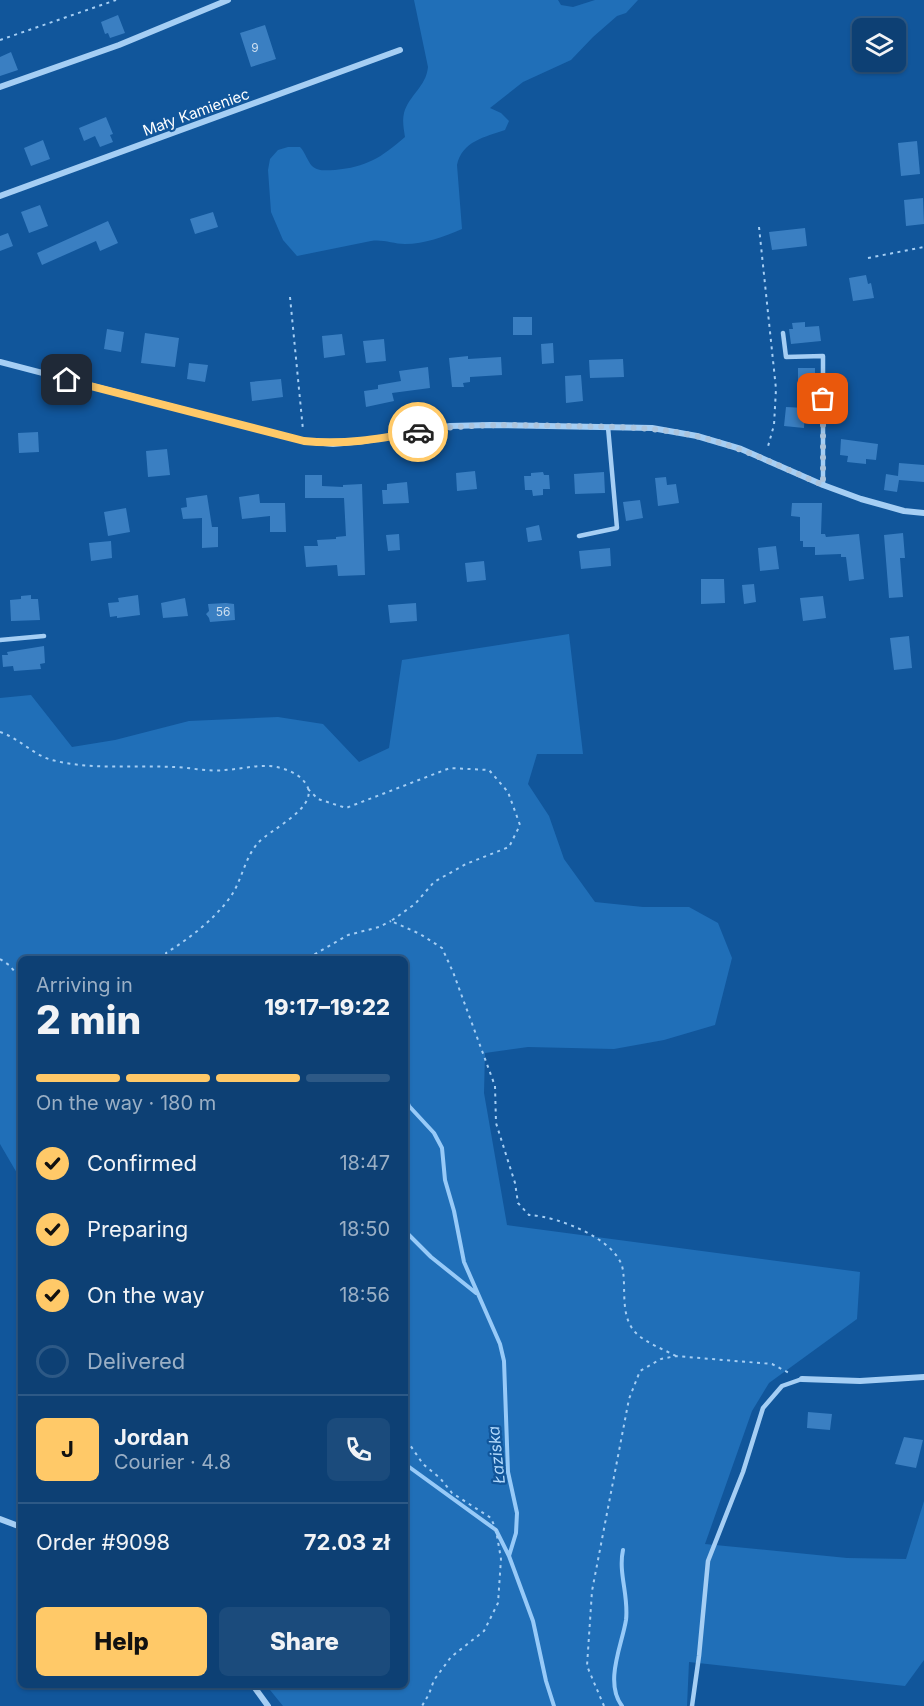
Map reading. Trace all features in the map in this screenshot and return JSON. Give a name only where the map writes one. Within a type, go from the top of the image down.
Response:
[{"type":"street","points":[[0,87],[119,45],[228,0]]},
{"type":"street","name":"Mały Kamieniec","points":[[0,196],[400,50]]},
{"type":"street","points":[[0,362],[304,441],[333,444],[450,426],[490,424],[652,428],[697,436],[741,449],[861,499],[904,511],[924,513]]},
{"type":"street","points":[[802,1380],[860,1381],[924,1377]]},
{"type":"street","points":[[0,1519],[18,1526]]},
{"type":"street","points":[[255,1688],[268,1706]]},
{"type":"lane","points":[[783,333],[786,357],[823,356],[823,485]]},
{"type":"lane","points":[[579,536],[617,528],[608,427]]},
{"type":"lane","points":[[0,640],[44,636]]},
{"type":"lane","points":[[692,1706],[708,1561],[743,1472],[763,1408],[782,1386],[802,1380]]},
{"type":"path","points":[[0,40],[116,0]]},
{"type":"path","points":[[759,226],[776,389],[774,425],[764,459]]},
{"type":"path","points":[[868,258],[924,246]]},
{"type":"path","points":[[290,297],[304,441]]},
{"type":"path","points":[[0,732],[8,734],[50,760],[81,764],[196,767],[224,771],[255,765],[284,769],[300,777],[318,799],[346,808],[450,768],[489,770],[508,792],[520,825],[509,847],[466,864],[434,882],[415,904],[391,921],[379,927],[348,935],[311,956]]},
{"type":"path","points":[[167,956],[166,953],[187,940],[211,919],[232,895],[257,843],[294,816],[308,799],[308,789]]},
{"type":"path","points":[[391,921],[435,943],[442,948],[446,956],[495,1086],[496,1123],[518,1203],[530,1215],[560,1221],[608,1245],[620,1259],[623,1270],[623,1295],[629,1322],[635,1333],[676,1356]]},
{"type":"path","points":[[0,959],[18,976]]},
{"type":"path","points":[[604,1706],[587,1666],[592,1591],[629,1399],[640,1371],[661,1359],[676,1356],[772,1364],[802,1380]]},
{"type":"path","points":[[408,1444],[423,1464],[452,1492],[491,1518],[496,1530],[501,1559],[498,1603],[484,1631],[451,1657],[434,1680],[422,1706]]},
{"type":"shaded area","points":[[414,0],[558,0],[561,5],[573,7],[595,0],[638,0],[626,13],[617,16],[593,37],[571,60],[523,82],[490,108],[501,113],[509,121],[505,130],[475,141],[464,150],[460,157],[457,165],[462,229],[420,243],[371,241],[297,256],[283,240],[271,212],[268,170],[270,159],[278,150],[300,147],[315,168],[320,170],[346,169],[373,160],[405,137],[404,113],[421,86],[428,67]]},
{"type":"shaded area","points":[[569,634],[583,754],[537,754],[528,784],[549,816],[564,859],[595,902],[643,907],[689,907],[718,923],[732,958],[715,1025],[664,1040],[614,1049],[528,1047],[485,1053],[484,1093],[507,1225],[860,1272],[857,1319],[769,1383],[752,1411],[705,1544],[847,1558],[906,1559],[924,1501],[924,1660],[905,1686],[689,1662],[687,1706],[283,1706],[268,1688],[408,1688],[408,956],[18,956],[18,1175],[0,1144],[0,698],[31,695],[72,747],[115,740],[189,721],[278,717],[323,724],[359,762],[389,748],[402,660]]},
{"type":"building","points":[[118,15],[125,33],[110,38],[108,33],[105,34],[101,22]]},
{"type":"building","points":[[265,25],[276,59],[251,67],[240,33]]},
{"type":"building","points":[[11,52],[18,70],[0,76],[0,57]]},
{"type":"building","points":[[106,117],[113,134],[110,135],[113,142],[100,147],[95,136],[84,141],[79,128]]},
{"type":"building","points":[[43,140],[50,159],[31,166],[24,148]]},
{"type":"building","points":[[917,141],[920,174],[901,176],[898,143]]},
{"type":"building","points":[[923,198],[924,224],[906,226],[904,200]]},
{"type":"building","points":[[40,205],[48,226],[29,233],[21,212]]},
{"type":"building","points":[[213,212],[218,227],[195,234],[190,219]]},
{"type":"building","points":[[108,221],[118,243],[100,251],[96,241],[42,265],[37,253]]},
{"type":"building","points":[[805,228],[807,246],[772,250],[769,232]]},
{"type":"building","points":[[8,233],[13,246],[0,251],[0,236]]},
{"type":"building","points":[[866,275],[868,284],[871,283],[874,298],[853,301],[849,278]]},
{"type":"building","points":[[513,317],[532,317],[532,335],[513,335]]},
{"type":"building","points":[[805,322],[805,327],[819,326],[821,341],[791,344],[789,329],[793,329],[792,323]]},
{"type":"building","points":[[107,329],[124,332],[121,352],[104,349]]},
{"type":"building","points":[[145,333],[179,338],[175,367],[141,363]]},
{"type":"building","points":[[342,334],[345,355],[324,358],[322,336]]},
{"type":"building","points":[[384,339],[386,361],[366,363],[363,341]]},
{"type":"building","points":[[553,343],[554,363],[542,364],[541,344]]},
{"type":"building","points":[[468,356],[468,359],[501,357],[502,375],[470,377],[470,382],[463,383],[464,387],[452,387],[449,358]]},
{"type":"building","points":[[623,359],[624,377],[590,378],[589,360]]},
{"type":"building","points":[[189,363],[208,365],[205,382],[187,379]]},
{"type":"building","points":[[428,367],[430,388],[392,393],[394,401],[366,407],[364,391],[378,389],[378,385],[401,381],[399,371]]},
{"type":"building","points":[[798,368],[815,368],[815,384],[798,384]]},
{"type":"building","points":[[581,375],[583,401],[566,403],[565,376]]},
{"type":"building","points":[[281,379],[283,397],[252,401],[250,382]]},
{"type":"building","points":[[786,407],[805,408],[804,428],[784,426]]},
{"type":"building","points":[[38,432],[39,452],[19,453],[18,433]]},
{"type":"building","points":[[841,439],[878,444],[876,460],[866,459],[866,464],[847,462],[848,456],[840,455]]},
{"type":"building","points":[[167,449],[170,475],[148,477],[146,451]]},
{"type":"building","points":[[899,463],[924,465],[924,482],[899,480],[897,492],[884,490],[886,474],[898,476]]},
{"type":"building","points":[[475,471],[477,489],[457,491],[456,473]]},
{"type":"building","points":[[543,472],[544,475],[549,475],[550,489],[543,489],[543,495],[533,496],[532,490],[525,490],[524,476]]},
{"type":"building","points":[[604,472],[605,493],[575,494],[574,474]]},
{"type":"building","points":[[305,475],[322,475],[322,486],[343,487],[343,485],[362,484],[365,575],[338,576],[337,565],[306,567],[304,546],[318,546],[317,540],[346,536],[344,498],[305,498]]},
{"type":"building","points":[[666,477],[667,485],[676,484],[679,503],[658,506],[655,478]]},
{"type":"building","points":[[407,482],[409,503],[383,504],[382,490],[387,490],[387,484]]},
{"type":"building","points":[[259,494],[260,503],[285,503],[286,532],[270,532],[270,516],[242,519],[239,497]]},
{"type":"building","points":[[207,495],[212,527],[218,527],[218,547],[202,548],[202,518],[183,519],[181,508],[187,507],[186,498]]},
{"type":"building","points":[[640,500],[643,518],[626,521],[623,502]]},
{"type":"building","points":[[792,503],[822,503],[821,534],[825,534],[826,537],[859,534],[864,579],[849,581],[846,557],[841,557],[841,554],[815,555],[815,547],[803,547],[803,541],[800,541],[800,517],[791,516]]},
{"type":"building","points":[[126,508],[130,532],[108,536],[104,512]]},
{"type":"building","points":[[539,525],[542,540],[528,542],[526,528]]},
{"type":"building","points":[[903,533],[905,558],[900,558],[903,597],[889,598],[884,535]]},
{"type":"building","points":[[399,534],[400,550],[388,551],[386,535]]},
{"type":"building","points":[[111,541],[112,558],[91,561],[89,543]]},
{"type":"building","points":[[776,546],[779,569],[760,571],[758,548]]},
{"type":"building","points":[[610,548],[611,566],[581,569],[579,551]]},
{"type":"building","points":[[484,561],[486,580],[467,582],[465,563]]},
{"type":"building","points":[[701,579],[724,579],[725,603],[701,604]]},
{"type":"building","points":[[754,584],[756,602],[744,604],[742,585]]},
{"type":"building","points":[[31,595],[31,599],[38,599],[40,620],[11,621],[10,600]]},
{"type":"building","points":[[138,595],[140,615],[110,617],[108,603],[119,602],[118,598]]},
{"type":"building","points":[[823,596],[826,618],[803,621],[800,598]]},
{"type":"building","points":[[185,598],[188,616],[163,618],[161,603]]},
{"type":"building","points":[[416,603],[417,621],[390,623],[388,605]]},
{"type":"building","points":[[208,604],[234,604],[235,620],[210,622],[206,614],[209,611]]},
{"type":"building","points":[[909,636],[912,668],[894,670],[890,638]]},
{"type":"building","points":[[44,646],[45,663],[40,664],[41,669],[14,671],[13,666],[3,667],[2,655],[8,655],[7,652]]},
{"type":"building","points":[[808,1412],[832,1414],[830,1430],[807,1428]]},
{"type":"building","points":[[904,1437],[923,1440],[916,1468],[895,1464]]},
{"type":"waterway","name":"Łaziska","points":[[408,1104],[434,1133],[442,1148],[445,1180],[464,1262],[500,1344],[504,1361],[508,1472],[517,1513],[516,1533],[509,1556]]},
{"type":"waterway","name":"Łaziska","points":[[408,1234],[431,1257],[476,1293]]},
{"type":"waterway","name":"Łaziska","points":[[408,1466],[496,1530],[509,1556],[533,1621],[554,1706]]},
{"type":"waterway","points":[[622,1706],[614,1686],[614,1675],[627,1611],[622,1567],[623,1550]]},
{"type":"way so far","points":[[418,432],[450,426],[490,424],[652,428],[697,436],[741,449],[823,485],[823,399]]},
{"type":"route","points":[[67,380],[304,441],[349,443],[418,432]]}]
